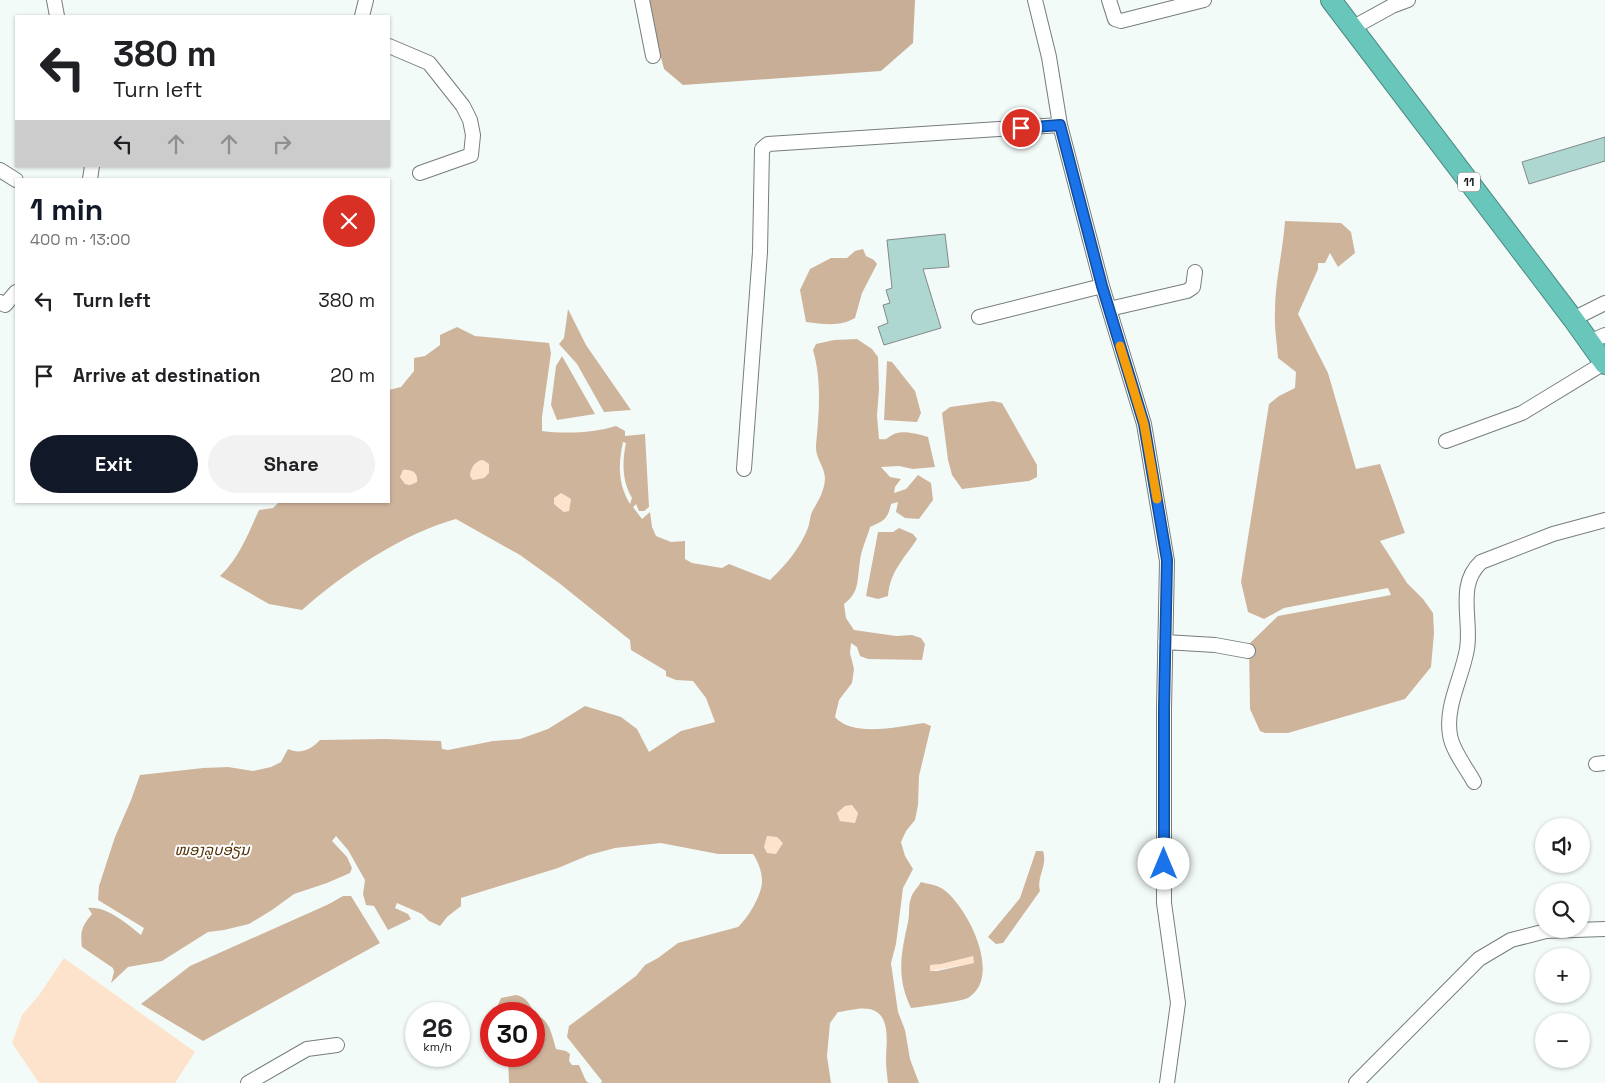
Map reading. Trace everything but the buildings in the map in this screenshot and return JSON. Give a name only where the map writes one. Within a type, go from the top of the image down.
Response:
[{"type":"highway","name":"11","points":[[1331,0],[1573,319],[1597,338],[1604,363]]},
{"type":"street","points":[[54,0],[57,15]]},
{"type":"street","points":[[362,15],[366,0]]},
{"type":"street","points":[[642,0],[654,56]]},
{"type":"street","points":[[1035,0],[1049,57],[1060,125],[1102,286],[1144,424],[1167,560],[1164,903],[1178,1003],[1167,1083]]},
{"type":"street","points":[[1110,0],[1115,19],[1121,21],[1204,0]]},
{"type":"street","points":[[1352,28],[1392,6],[1408,0]]},
{"type":"street","points":[[390,46],[428,63],[463,106],[470,120],[473,135],[472,155],[420,173]]},
{"type":"street","points":[[744,469],[760,252],[762,149],[768,144],[1060,125]]},
{"type":"street","points":[[0,170],[15,179]]},
{"type":"street","points":[[1109,309],[1187,291],[1193,286],[1195,272]]},
{"type":"street","points":[[979,318],[1102,286]]},
{"type":"street","points":[[2,307],[15,293]]},
{"type":"street","points":[[1573,319],[1605,303]]},
{"type":"street","points":[[1446,441],[1522,413],[1604,363]]},
{"type":"street","points":[[1474,782],[1452,742],[1450,734],[1450,710],[1467,650],[1469,631],[1466,594],[1471,575],[1481,562],[1553,534],[1605,520]]},
{"type":"street","points":[[1165,642],[1215,645],[1248,651]]},
{"type":"street","points":[[1356,1083],[1479,959],[1511,940],[1546,931],[1605,929]]},
{"type":"street","points":[[248,1083],[307,1049],[337,1045]]},
{"type":"shaded area","points":[[646,0],[915,0],[913,43],[881,71],[683,85],[664,69]]},
{"type":"shaded area","points":[[483,460],[489,464],[489,473],[484,478],[473,480],[470,476],[472,468]]},
{"type":"shaded area","points":[[403,470],[413,472],[417,482],[410,485],[405,484],[400,477]]},
{"type":"shaded area","points":[[561,493],[571,499],[569,511],[565,512],[554,504],[554,498]]},
{"type":"shaded area","points":[[853,805],[858,813],[855,823],[840,821],[837,813],[845,806]]},
{"type":"shaded area","points":[[767,836],[777,837],[784,843],[776,854],[767,854],[764,847]]},
{"type":"shaded area","points":[[972,956],[975,963],[930,971],[930,965]]},
{"type":"shaded area","points":[[64,958],[195,1052],[175,1083],[39,1083],[12,1043],[22,1015],[39,995]]},
{"type":"water","points":[[1285,221],[1341,223],[1351,232],[1355,253],[1338,267],[1330,253],[1325,263],[1318,263],[1318,269],[1298,314],[1328,373],[1356,469],[1380,464],[1405,533],[1380,541],[1407,583],[1423,599],[1433,613],[1434,633],[1431,667],[1405,699],[1288,733],[1265,733],[1260,731],[1250,709],[1249,644],[1278,616],[1391,595],[1388,588],[1284,608],[1264,619],[1248,612],[1241,582],[1269,404],[1279,396],[1295,388],[1296,372],[1278,358],[1275,329],[1276,288]]},
{"type":"water","points":[[863,249],[866,256],[877,264],[862,293],[855,318],[838,324],[806,322],[800,290],[810,269],[831,258],[847,258],[855,251]]},
{"type":"water","points":[[568,309],[586,345],[631,410],[604,412],[577,364],[559,344],[564,338]]},
{"type":"water","name":"ໜອງລູບອ່ຽນ","points":[[457,327],[475,336],[549,343],[551,353],[542,417],[542,431],[579,432],[616,426],[625,431],[625,436],[645,434],[649,507],[644,511],[639,511],[636,504],[633,507],[642,519],[650,512],[652,527],[656,536],[671,542],[685,541],[685,559],[692,563],[722,568],[729,564],[770,580],[797,549],[808,528],[812,512],[824,486],[824,473],[816,450],[819,385],[813,350],[816,344],[834,340],[857,339],[872,349],[878,357],[879,389],[877,416],[879,439],[886,439],[902,432],[928,437],[935,467],[913,469],[899,466],[881,467],[890,477],[901,479],[895,487],[894,493],[906,489],[918,475],[931,483],[933,500],[919,519],[905,518],[896,512],[898,502],[891,504],[885,519],[870,527],[860,561],[855,590],[853,595],[844,604],[846,618],[854,630],[896,636],[912,635],[921,638],[925,644],[922,660],[868,659],[860,656],[857,647],[851,643],[850,653],[854,669],[852,683],[839,700],[835,717],[853,727],[865,729],[890,728],[924,723],[931,726],[919,776],[918,805],[915,820],[906,831],[901,842],[905,856],[913,869],[903,888],[896,944],[891,963],[898,1012],[905,1030],[910,1059],[919,1083],[888,1083],[886,1030],[881,1016],[869,1009],[838,1012],[830,1023],[827,1056],[831,1083],[601,1083],[602,1081],[567,1037],[569,1026],[636,976],[645,965],[678,943],[738,927],[754,906],[760,893],[762,878],[758,863],[753,854],[718,854],[661,843],[615,848],[461,898],[461,906],[447,917],[440,926],[429,921],[422,914],[397,903],[395,908],[408,914],[411,919],[388,930],[374,906],[366,905],[363,894],[365,880],[348,850],[336,836],[332,841],[347,857],[352,868],[350,873],[294,894],[249,924],[208,932],[162,961],[128,967],[111,983],[114,972],[113,968],[82,947],[82,929],[92,914],[88,908],[95,908],[109,913],[141,935],[144,928],[98,900],[99,886],[115,837],[140,775],[228,767],[253,771],[271,767],[281,762],[288,749],[292,751],[306,750],[320,740],[385,739],[441,741],[442,749],[448,750],[493,741],[520,739],[548,729],[585,706],[621,717],[637,729],[649,752],[681,731],[715,722],[706,698],[693,681],[676,680],[666,676],[666,671],[631,650],[630,640],[559,583],[520,555],[456,519],[416,534],[374,556],[318,596],[302,610],[269,604],[220,576],[238,554],[259,510],[273,508],[278,503],[390,503],[390,390],[401,387],[414,371],[414,358],[425,356],[440,345],[440,335]],"holes":[[[623,442],[626,443],[624,471],[626,485],[632,498],[630,504],[623,489],[620,474]],[[483,460],[489,464],[489,473],[484,478],[473,480],[470,476],[471,470],[476,463]],[[403,470],[409,470],[414,472],[417,482],[410,485],[405,484],[400,477]],[[561,493],[571,499],[569,511],[564,512],[554,504],[554,498]],[[852,805],[858,813],[855,823],[840,821],[837,813],[845,806]],[[767,836],[777,837],[783,843],[776,854],[767,853],[764,847]]]},
{"type":"water","points":[[562,356],[595,414],[557,420],[551,405],[556,366]]},
{"type":"water","points":[[887,361],[892,362],[915,391],[921,413],[917,422],[884,420]]},
{"type":"water","points":[[993,401],[1002,403],[1037,465],[1037,477],[1029,481],[962,489],[952,475],[948,460],[942,413],[950,407]]},
{"type":"water","points":[[899,528],[913,534],[917,539],[895,572],[889,587],[888,596],[878,599],[866,596],[878,532],[893,532]]},
{"type":"water","points":[[1036,851],[1043,851],[1044,856],[1039,881],[1040,891],[1003,943],[996,944],[988,937],[1020,898]]},
{"type":"water","points":[[921,882],[943,889],[953,898],[962,911],[978,942],[982,959],[982,975],[978,988],[968,998],[911,1008],[903,986],[901,965],[909,919],[910,901]],"holes":[[[973,956],[974,963],[937,971],[930,971],[930,965]]]},
{"type":"water","points":[[343,896],[351,896],[380,943],[203,1041],[141,1004],[190,966]]},
{"type":"water","points":[[516,995],[527,1002],[499,1002],[501,998]]},
{"type":"water","points":[[545,1022],[552,1033],[556,1049],[570,1054],[569,1061],[572,1065],[579,1065],[586,1081],[589,1083],[509,1083],[508,1067],[545,1067]]},
{"type":"slow traffic","points":[[1120,346],[1144,424],[1157,499]]},
{"type":"route","points":[[1021,128],[1060,125],[1102,286],[1144,424],[1167,560],[1164,709],[1164,864]]}]
